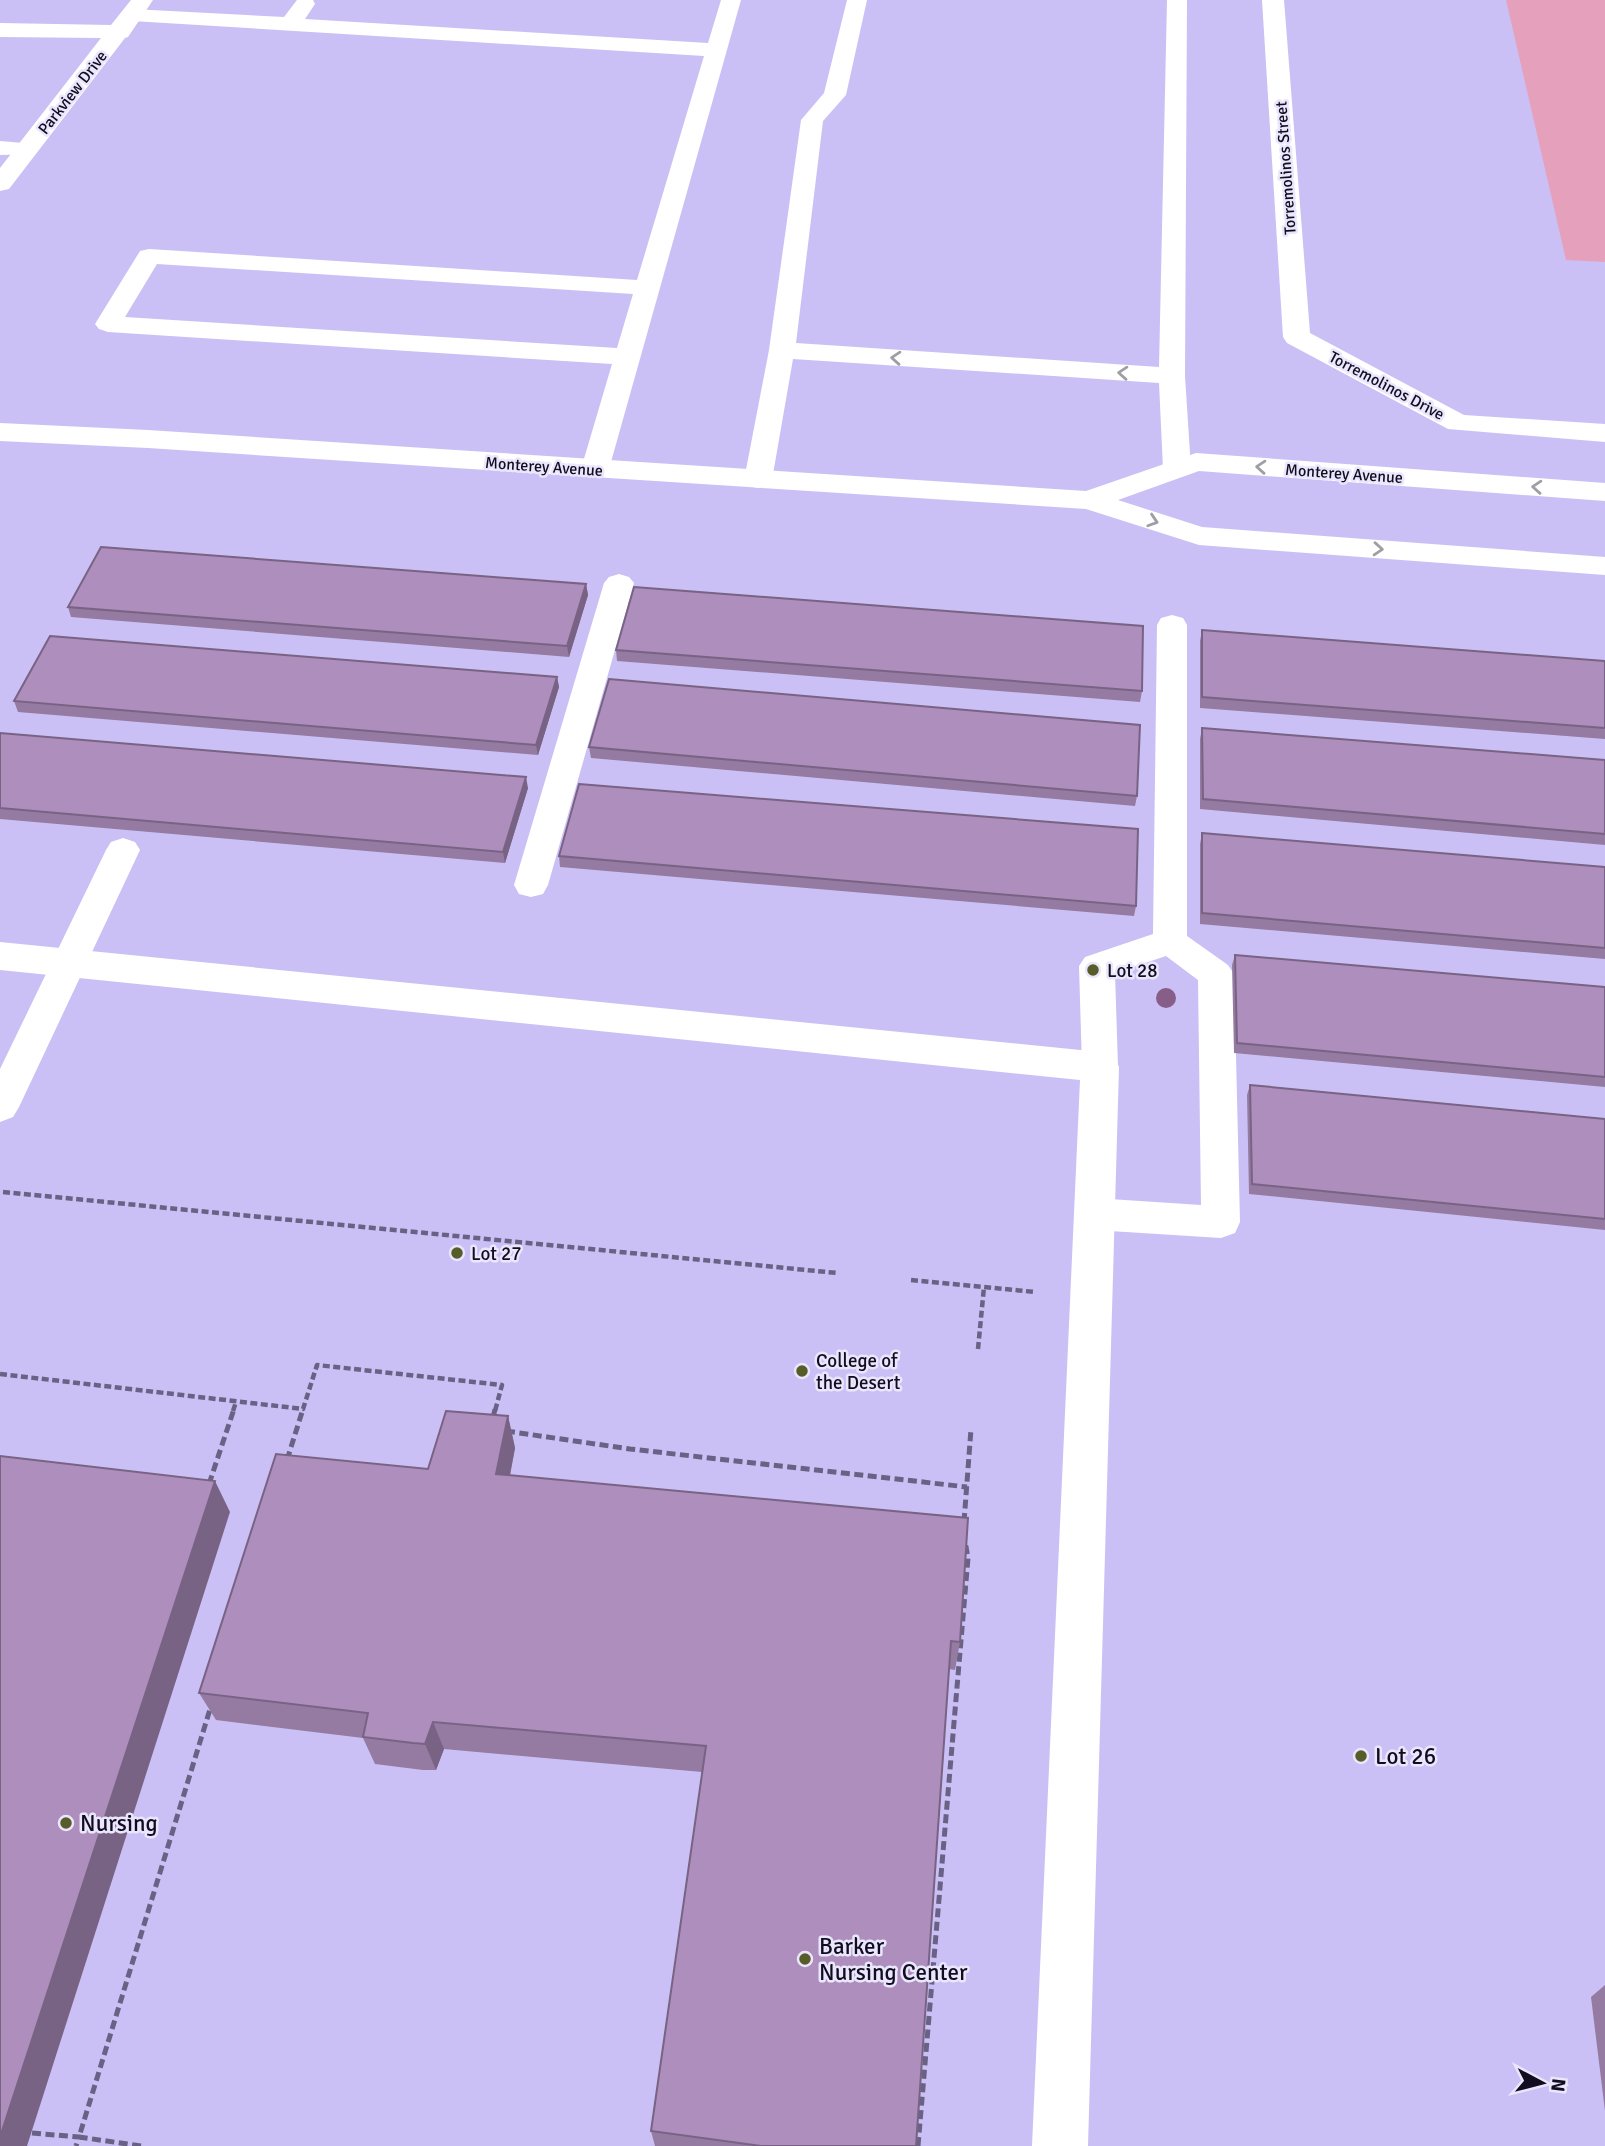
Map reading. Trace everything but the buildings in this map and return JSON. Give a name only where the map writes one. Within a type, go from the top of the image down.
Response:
[{"type":"street","name":"Torremolinos Street","points":[[1273,0],[1297,337]]},
{"type":"street","points":[[0,30],[131,15]]},
{"type":"street","name":"Parkview Drive","points":[[0,184],[131,15]]},
{"type":"street","name":"Torremolinos Drive","points":[[1297,337],[1458,423],[1605,433]]},
{"type":"street","name":"Monterey Avenue","points":[[0,432],[148,439],[1089,500],[1199,536],[1605,566]]},
{"type":"street","name":"Monterey Avenue","points":[[1089,500],[1196,462],[1605,492]]},
{"type":"street","points":[[0,956],[1100,1067],[1060,2146]]},
{"type":"lane","points":[[290,24],[307,0]]},
{"type":"lane","points":[[595,469],[732,0]]},
{"type":"lane","points":[[758,480],[782,350],[812,120],[835,95],[857,0]]},
{"type":"lane","points":[[1177,0],[1172,376],[1177,469]]},
{"type":"lane","points":[[131,15],[718,50]]},
{"type":"lane","points":[[0,148],[27,149]]},
{"type":"lane","points":[[629,357],[108,324],[149,256],[649,288]]},
{"type":"lane","points":[[782,350],[1172,376]]},
{"type":"lane","points":[[531,885],[619,583]]},
{"type":"lane","points":[[1170,941],[1172,625]]},
{"type":"lane","points":[[0,1107],[123,850]]},
{"type":"lane","points":[[1100,1067],[1097,966],[1170,941]]},
{"type":"lane","points":[[1094,1214],[1222,1222],[1216,974],[1170,941]]},
{"type":"path","points":[[3,1192],[837,1273]]},
{"type":"path","points":[[911,1280],[1038,1293]]},
{"type":"path","points":[[978,1349],[984,1287]]},
{"type":"path","points":[[283,1473],[317,1365],[502,1385],[490,1429]]},
{"type":"path","points":[[0,1374],[303,1409]]},
{"type":"path","points":[[205,1497],[236,1402]]},
{"type":"path","points":[[964,1525],[971,1429]]},
{"type":"path","points":[[503,1430],[630,1449],[967,1487]]},
{"type":"path","points":[[918,2146],[968,1558],[963,1537]]},
{"type":"path","points":[[76,2146],[214,1698]]},
{"type":"path","points":[[32,2133],[141,2146]]},
{"type":"shaded area","points":[[1506,0],[1605,0],[1605,262],[1566,260]]},
{"type":"place","name":"Lot 28","points":[[1093,970]]},
{"type":"place","name":"Lot 27","points":[[457,1253]]},
{"type":"place","name":"College of the Desert","points":[[802,1371]]},
{"type":"place","name":"Lot 26","points":[[1361,1756]]},
{"type":"place","name":"Nursing","points":[[66,1823]]},
{"type":"place","name":"Barker Nursing Center","points":[[805,1959]]}]
